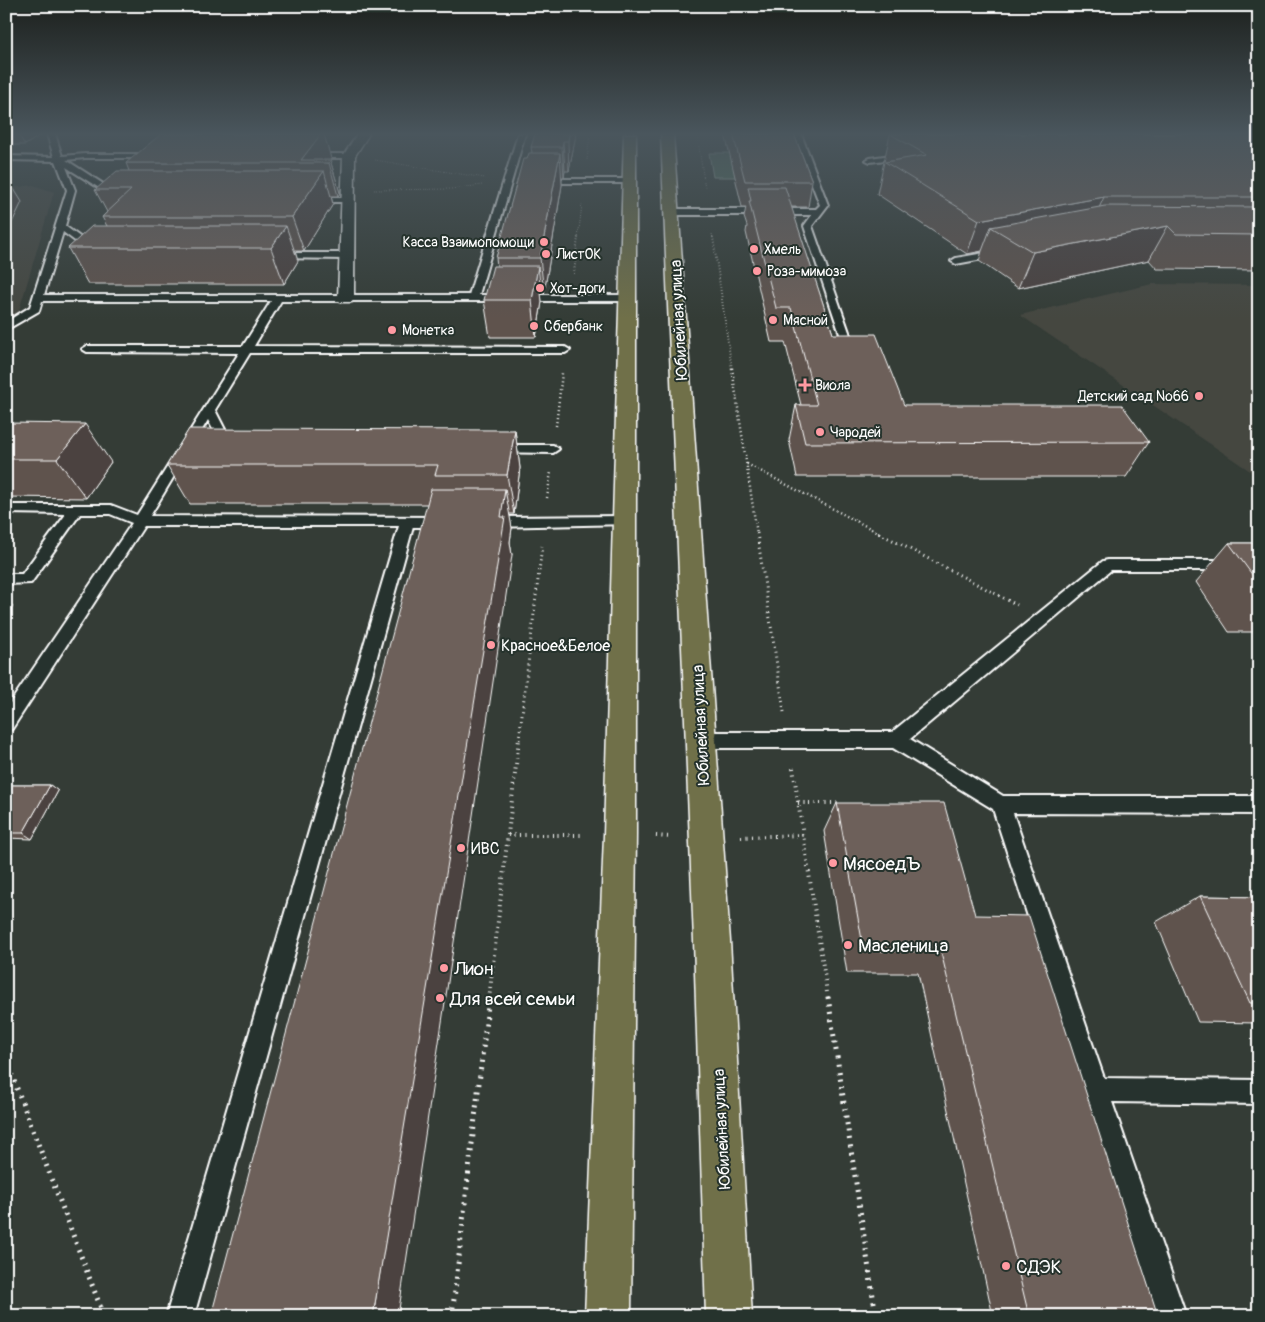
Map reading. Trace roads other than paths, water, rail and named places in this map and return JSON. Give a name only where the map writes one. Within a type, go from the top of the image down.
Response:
[{"type":"main road","points":[[608,1316],[620,835],[630,196]]},
{"type":"main road","name":"Юбилейная улица","points":[[671,196],[701,740],[729,1316]]},
{"type":"street","points":[[346,298],[348,196]]},
{"type":"lane","points":[[6,327],[35,309],[62,227],[70,196]]},
{"type":"lane","points":[[117,196],[124,200]]},
{"type":"lane","points":[[299,200],[341,196]]},
{"type":"lane","points":[[473,298],[504,196]]},
{"type":"lane","points":[[820,196],[824,205],[808,226],[851,352]]},
{"type":"lane","points":[[672,212],[819,212]]},
{"type":"lane","points":[[62,227],[100,256]]},
{"type":"lane","points":[[956,261],[1013,250]]},
{"type":"lane","points":[[268,256],[348,256]]},
{"type":"lane","points":[[39,298],[628,298]]},
{"type":"lane","points":[[6,724],[140,521],[278,298]]},
{"type":"lane","points":[[87,349],[565,350]]},
{"type":"lane","points":[[208,410],[229,449],[239,449]]},
{"type":"lane","points":[[484,449],[553,450]]},
{"type":"lane","points":[[6,510],[111,510],[140,521],[456,522]]},
{"type":"lane","points":[[6,579],[26,579],[76,510]]},
{"type":"lane","points":[[180,1316],[407,522]]},
{"type":"lane","points":[[476,522],[625,522]]},
{"type":"lane","points":[[896,740],[1108,565],[1259,565]]},
{"type":"lane","points":[[701,740],[896,740],[1001,804],[1259,805]]},
{"type":"lane","points":[[1001,804],[1172,1316]]},
{"type":"lane","points":[[1096,1090],[1259,1092]]},
{"type":"place","name":"Касса Взаимопомощи","points":[[544,242]]},
{"type":"place","name":"Хмель","points":[[754,249]]},
{"type":"place","name":"ЛистОК","points":[[546,254]]},
{"type":"place","name":"Роза-мимоза","points":[[757,271]]},
{"type":"place","name":"Хот-доги","points":[[540,288]]},
{"type":"place","name":"Мясной","points":[[773,320]]},
{"type":"place","name":"Сбербанк","points":[[534,326]]},
{"type":"place","name":"Монетка","points":[[392,330]]},
{"type":"place","name":"Виола","points":[[805,385]]},
{"type":"place","name":"Детский сад №66","points":[[1199,396]]},
{"type":"place","name":"Чародей","points":[[820,432]]},
{"type":"place","name":"Красное&Белое","points":[[491,645]]},
{"type":"place","name":"ИВС","points":[[461,848]]},
{"type":"place","name":"МясоедЪ","points":[[833,863]]},
{"type":"place","name":"Масленица","points":[[848,945]]},
{"type":"place","name":"Лион","points":[[444,968]]},
{"type":"place","name":"Для всей семьи","points":[[440,998]]},
{"type":"place","name":"СДЭК","points":[[1006,1266]]}]
